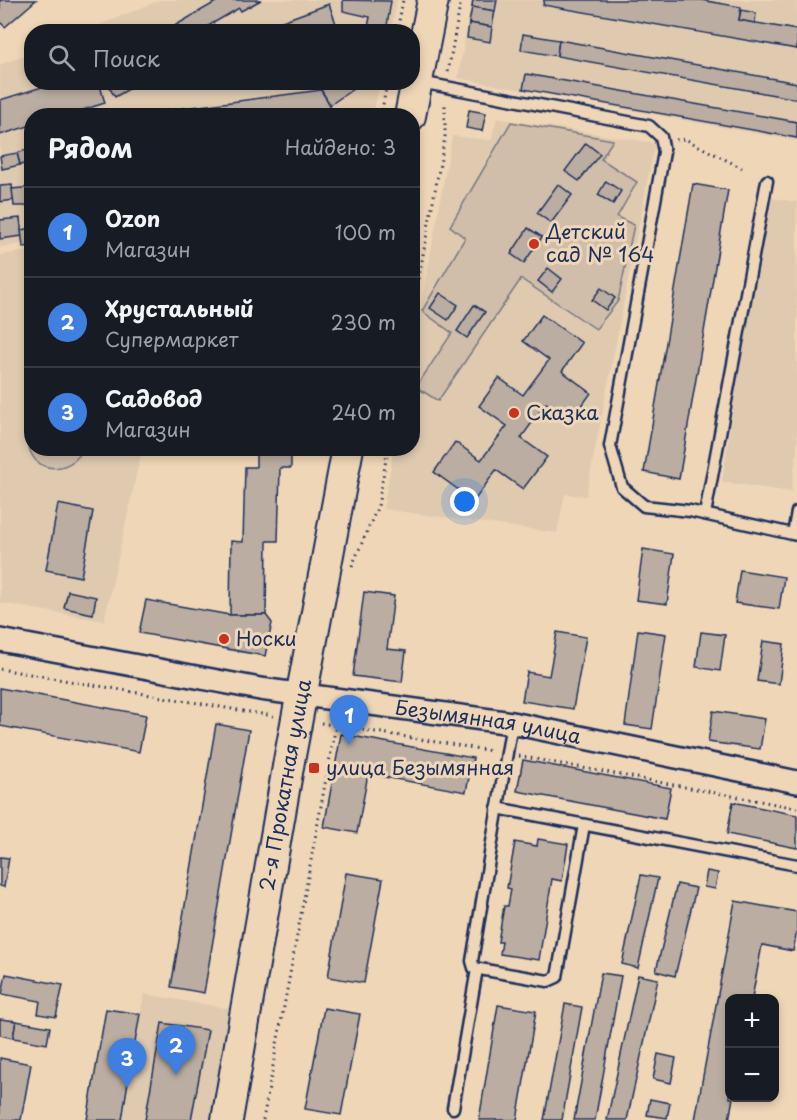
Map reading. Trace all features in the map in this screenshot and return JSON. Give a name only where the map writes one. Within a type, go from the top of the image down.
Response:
[{"type":"street","points":[[415,108],[431,85],[433,0]]},
{"type":"street","name":"2-я Прокатная улица","points":[[227,1120],[347,456]]},
{"type":"street","name":"Безымянная улица","points":[[0,640],[260,689],[300,707],[331,698],[512,723],[797,782]]},
{"type":"lane","points":[[431,85],[649,126],[661,137],[664,152],[610,446],[622,487],[644,506],[705,514],[795,535],[797,512]]},
{"type":"lane","points":[[705,514],[767,181]]},
{"type":"lane","points":[[512,723],[471,965],[477,969],[549,981],[557,978],[584,825]]},
{"type":"lane","points":[[497,808],[797,865]]},
{"type":"lane","points":[[453,1108],[477,969]]},
{"type":"path","points":[[398,24],[403,0]]},
{"type":"path","points":[[420,271],[445,137],[431,85],[461,0]]},
{"type":"path","points":[[382,108],[386,90]]},
{"type":"path","points":[[685,139],[742,168]]},
{"type":"path","points":[[351,570],[378,506],[387,456]]},
{"type":"path","points":[[0,669],[300,707],[336,725],[507,753],[797,808]]},
{"type":"path","points":[[263,1120],[336,725],[331,698]]},
{"type":"shaded area","points":[[160,0],[397,0],[392,24],[102,24]]},
{"type":"shaded area","points":[[472,0],[797,0],[797,141],[458,78]]},
{"type":"shaded area","points":[[24,55],[24,90],[378,90],[375,108],[24,108],[24,244],[0,247],[0,65]]},
{"type":"shaded area","name":"Детский сад № 164","points":[[497,118],[655,143],[586,496],[565,494],[557,533],[383,509],[393,456],[420,456],[420,312],[452,136],[491,140]]},
{"type":"shaded area","points":[[511,122],[613,140],[601,159],[637,182],[617,217],[634,225],[618,301],[596,329],[521,279],[438,401],[420,390],[420,381],[452,333],[422,311],[465,238],[450,226]]},
{"type":"shaded area","points":[[765,197],[797,202],[797,450],[791,492],[722,482]]},
{"type":"shaded area","points":[[24,252],[24,456],[140,456],[104,621],[0,603],[0,255]]},
{"type":"shaded area","points":[[33,456],[79,456],[65,466],[57,467],[42,465]]},
{"type":"shaded area","points":[[144,994],[232,1009],[215,1120],[122,1120]]},
{"type":"building","points":[[0,0],[36,0],[5,27],[0,22]]},
{"type":"building","points":[[219,0],[261,0],[241,11],[239,8],[212,24],[178,24]]},
{"type":"building","points":[[343,0],[391,1],[387,24],[369,24],[370,17],[343,11]]},
{"type":"building","points":[[473,0],[497,0],[495,11],[472,7]]},
{"type":"building","points":[[544,0],[701,0],[741,7],[739,20],[797,30],[797,49],[543,5]]},
{"type":"building","points":[[329,4],[336,24],[274,24]]},
{"type":"building","points":[[472,7],[495,11],[492,27],[469,23]]},
{"type":"building","points":[[741,10],[756,13],[755,23],[739,20]]},
{"type":"building","points":[[469,23],[492,27],[490,42],[467,38]]},
{"type":"building","points":[[523,34],[559,40],[557,56],[521,50]]},
{"type":"building","points":[[559,40],[797,83],[797,99],[557,56]]},
{"type":"building","points":[[526,74],[797,122],[797,138],[523,89]]},
{"type":"building","points":[[32,90],[101,90],[105,103],[89,108],[24,108],[24,128],[0,135],[0,100]]},
{"type":"building","points":[[111,90],[127,90],[115,97]]},
{"type":"building","points":[[321,90],[352,90],[330,105]]},
{"type":"building","points":[[321,90],[330,105],[330,108],[185,108]]},
{"type":"building","points":[[469,110],[486,113],[482,131],[466,128]]},
{"type":"building","points":[[586,143],[600,154],[579,181],[565,171]]},
{"type":"building","points":[[24,151],[24,164],[20,165],[17,153]]},
{"type":"building","points":[[17,153],[20,165],[2,169],[0,156]]},
{"type":"building","points":[[606,181],[621,191],[613,204],[598,195]]},
{"type":"building","points":[[558,184],[572,195],[551,223],[537,213]]},
{"type":"building","points":[[693,184],[728,190],[679,479],[644,472]]},
{"type":"building","points":[[12,185],[14,200],[0,202],[0,186]]},
{"type":"building","points":[[24,188],[24,206],[14,206],[12,189]]},
{"type":"building","points":[[20,218],[22,236],[0,239],[0,220]]},
{"type":"building","points":[[528,228],[542,237],[524,263],[511,254]]},
{"type":"building","points":[[24,229],[24,247],[23,247],[21,230]]},
{"type":"building","points":[[548,268],[562,279],[552,292],[538,281]]},
{"type":"building","points":[[601,288],[615,298],[606,310],[592,300]]},
{"type":"building","points":[[440,293],[458,305],[448,320],[430,308]]},
{"type":"building","points":[[474,305],[485,312],[467,338],[457,331]]},
{"type":"building","name":"Сказка","points":[[542,315],[582,343],[562,371],[591,393],[571,421],[546,403],[521,438],[547,457],[523,489],[496,470],[474,501],[434,472],[455,442],[481,460],[507,426],[479,406],[499,378],[523,395],[549,360],[523,341]]},
{"type":"building","points":[[256,456],[291,456],[291,468],[280,468],[278,541],[267,541],[266,615],[230,615],[231,541],[243,542],[245,467],[256,467]]},
{"type":"building","points":[[58,504],[93,511],[81,577],[46,570]]},
{"type":"building","points":[[643,549],[674,554],[667,604],[636,600]]},
{"type":"building","points":[[740,570],[784,577],[779,609],[735,603]]},
{"type":"building","points":[[68,591],[96,597],[93,614],[64,608]]},
{"type":"building","points":[[364,592],[394,596],[387,649],[406,651],[402,682],[353,676]]},
{"type":"building","points":[[146,600],[230,615],[266,615],[272,623],[265,656],[139,633]]},
{"type":"building","points":[[638,630],[666,634],[652,729],[625,725]]},
{"type":"building","points":[[557,632],[586,637],[573,709],[522,701],[527,672],[549,676]]},
{"type":"building","points":[[701,632],[725,635],[720,671],[696,667]]},
{"type":"building","points":[[763,641],[784,644],[779,684],[757,681]]},
{"type":"building","points":[[0,688],[146,715],[139,752],[0,726]]},
{"type":"building","points":[[713,711],[765,719],[760,749],[708,742]]},
{"type":"building","points":[[216,724],[249,730],[204,993],[171,987]]},
{"type":"building","points":[[341,734],[473,758],[466,792],[368,774],[357,833],[324,827]]},
{"type":"building","points":[[523,760],[671,788],[665,819],[517,791]]},
{"type":"building","points":[[733,802],[797,815],[797,848],[727,834]]},
{"type":"building","points":[[538,839],[568,844],[562,881],[552,879],[539,960],[500,954],[502,942],[498,942],[504,906],[508,906],[511,889],[507,888],[515,842],[537,846]]},
{"type":"building","points":[[0,857],[9,858],[4,887],[0,886]]},
{"type":"building","points":[[707,871],[718,873],[715,889],[704,887]]},
{"type":"building","points":[[346,873],[383,879],[364,983],[328,977]]},
{"type":"building","points":[[641,875],[658,878],[638,968],[622,964]]},
{"type":"building","points":[[677,884],[696,888],[675,976],[656,971]]},
{"type":"building","points":[[735,901],[797,912],[797,930],[793,951],[762,945],[753,994],[725,994],[725,1102],[732,1102],[729,1120],[695,1120]]},
{"type":"building","points":[[601,973],[621,976],[595,1120],[574,1120]]},
{"type":"building","points":[[6,974],[63,985],[56,1017],[38,1014],[40,1001],[2,994]]},
{"type":"building","points":[[638,975],[658,979],[627,1120],[607,1120]]},
{"type":"building","points":[[565,1004],[582,1007],[562,1120],[544,1120]]},
{"type":"building","points":[[498,1005],[536,1011],[517,1120],[479,1120]]},
{"type":"building","points":[[324,1008],[360,1014],[341,1115],[305,1109]]},
{"type":"building","points":[[106,1009],[140,1014],[122,1120],[87,1120]]},
{"type":"building","points":[[0,1019],[16,1021],[13,1038],[0,1035]]},
{"type":"building","points":[[16,1021],[50,1027],[47,1044],[13,1038]]},
{"type":"building","points":[[162,1023],[208,1030],[191,1120],[145,1120]]},
{"type":"building","points":[[658,1054],[676,1058],[671,1083],[653,1079]]},
{"type":"building","points":[[0,1058],[31,1064],[21,1120],[0,1120]]},
{"type":"building","points":[[650,1099],[670,1103],[667,1118],[647,1115]]},
{"type":"place","name":"Детский сад № 164","points":[[534,244]]},
{"type":"place","name":"Сказка","points":[[514,413]]},
{"type":"place","name":"Носки","points":[[224,639]]},
{"type":"place","name":"Ozon","points":[[349,745]]},
{"type":"place","name":"улица Безымянная","points":[[314,768]]},
{"type":"place","name":"Хрустальный","points":[[176,1075]]},
{"type":"place","name":"Садовод","points":[[127,1088]]}]
